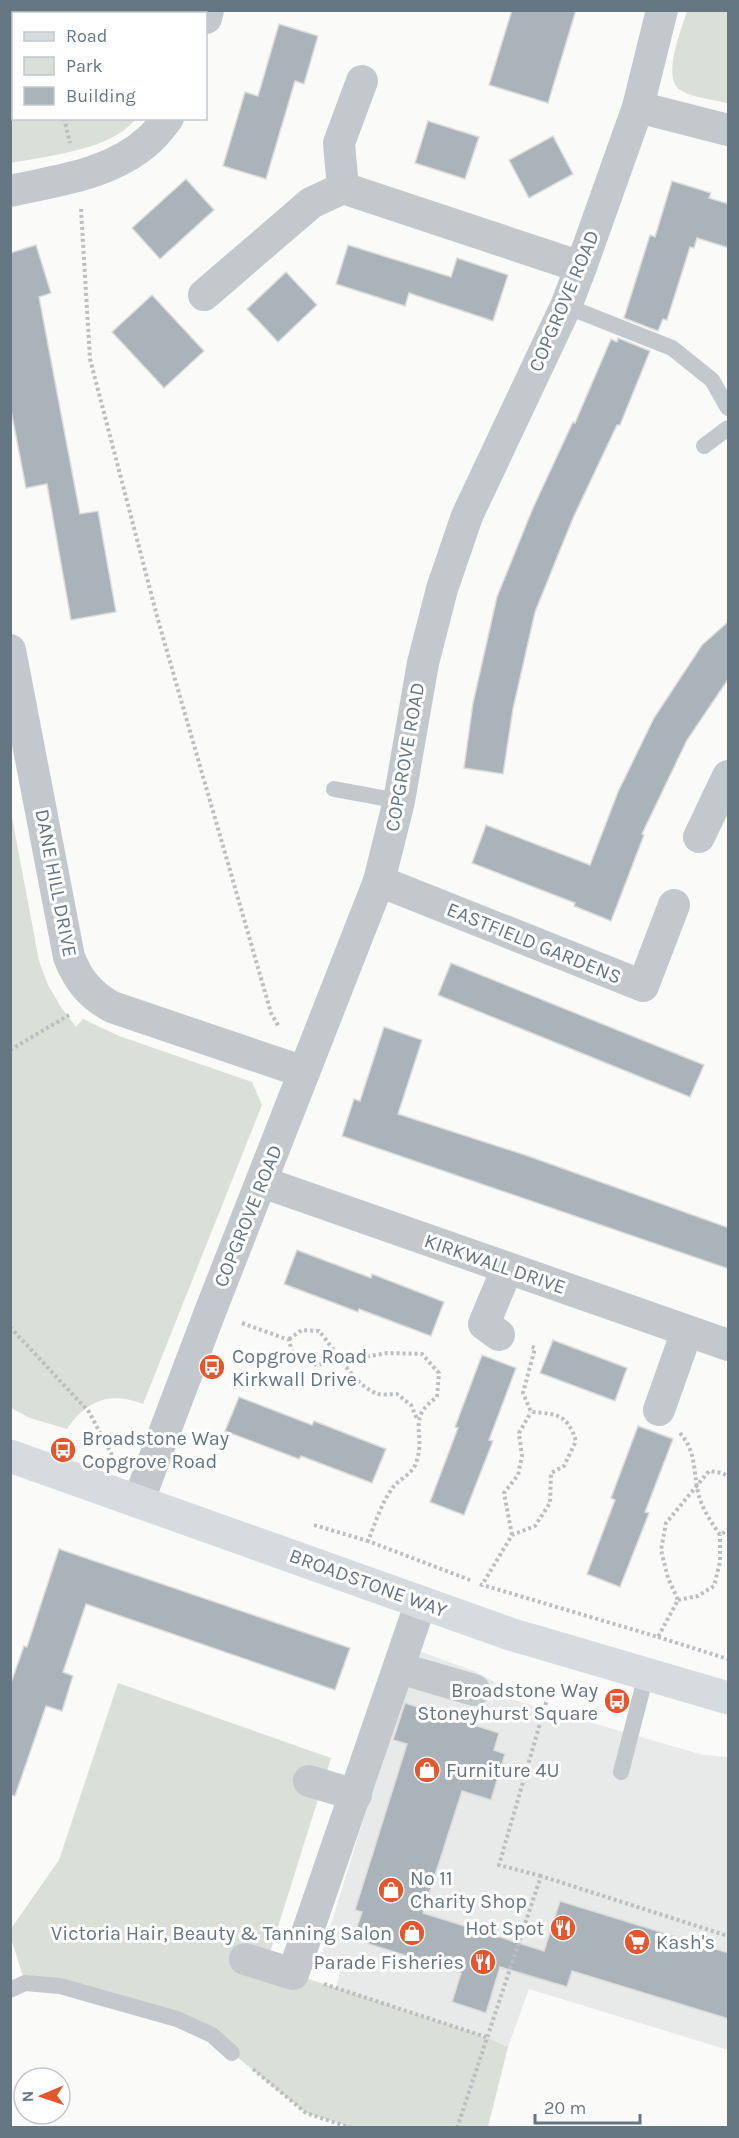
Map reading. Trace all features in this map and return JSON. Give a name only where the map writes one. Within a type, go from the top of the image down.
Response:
[{"type":"street","name":"COPGROVE ROAD","points":[[138,1502],[379,881],[399,801],[423,663],[442,589],[467,516],[566,306],[581,267],[638,107],[662,10]]},
{"type":"street","points":[[343,188],[339,143],[362,81]]},
{"type":"street","points":[[638,107],[729,130]]},
{"type":"street","points":[[10,191],[103,169],[128,156],[150,139],[166,120]]},
{"type":"street","points":[[204,295],[311,203],[343,188],[581,267]]},
{"type":"street","name":"DANE HILL DRIVE","points":[[10,650],[69,957],[75,973],[85,987],[112,1007],[304,1072]]},
{"type":"street","points":[[699,837],[729,776]]},
{"type":"street","name":"EASTFIELD GARDENS","points":[[379,881],[643,986],[674,905]]},
{"type":"street","name":"KIRKWALL DRIVE","points":[[262,1182],[729,1345]]},
{"type":"street","points":[[499,1335],[484,1324],[507,1269]]},
{"type":"street","points":[[659,1410],[687,1331]]},
{"type":"street","name":"BROADSTONE WAY","points":[[10,1456],[510,1634],[729,1698]]},
{"type":"street","points":[[245,1959],[293,1974],[421,1602]]},
{"type":"street","points":[[399,1668],[474,1690]]},
{"type":"street","points":[[309,1781],[356,1795]]},
{"type":"lane","points":[[566,306],[672,348],[712,380],[729,408]]},
{"type":"lane","points":[[704,446],[729,428]]},
{"type":"lane","points":[[334,789],[399,801]]},
{"type":"lane","points":[[621,1772],[646,1675]]},
{"type":"lane","points":[[10,1990],[25,1983],[60,1986],[177,2019],[212,2035],[232,2054]]},
{"type":"path","points":[[64,120],[78,175],[90,359],[158,620],[271,1013],[304,1072]]},
{"type":"path","points":[[10,1050],[97,998]]},
{"type":"path","points":[[210,1312],[289,1340]]},
{"type":"path","points":[[10,1327],[89,1412],[138,1502]]},
{"type":"path","points":[[289,1340],[302,1330],[319,1331],[333,1347],[340,1361],[360,1382],[378,1394],[397,1394],[411,1405],[418,1419],[421,1443],[415,1466],[393,1487],[368,1541],[482,1585],[729,1659]]},
{"type":"path","points":[[499,1335],[536,1348],[523,1393],[531,1412]]},
{"type":"path","points":[[289,1340],[294,1359],[318,1365],[387,1353],[422,1354],[439,1373],[437,1397],[423,1407],[418,1419]]},
{"type":"path","points":[[659,1410],[689,1443],[698,1493],[710,1521],[720,1535],[720,1562],[714,1586],[699,1596],[678,1600]]},
{"type":"path","points":[[482,1585],[512,1535],[535,1526],[550,1503],[551,1473],[564,1466],[576,1441],[570,1424],[555,1413],[531,1412]]},
{"type":"path","points":[[512,1535],[504,1493],[518,1475],[522,1456],[519,1433],[531,1412]]},
{"type":"path","points":[[678,1600],[668,1578],[661,1550],[666,1523],[709,1471],[729,1476]]},
{"type":"path","points":[[720,1535],[729,1530]]},
{"type":"path","points":[[658,1637],[678,1600]]},
{"type":"path","points":[[561,1649],[499,1865],[541,1876],[729,1936]]},
{"type":"path","points":[[457,2127],[541,1876]]},
{"type":"path","points":[[293,1974],[486,2037]]},
{"type":"path","points":[[232,2054],[253,2068],[306,2113],[351,2127]]},
{"type":"shaded area","points":[[416,1650],[474,1671],[495,1682],[504,1697],[703,1755],[728,1757],[728,2050],[529,1989],[508,2047],[486,2037],[336,1988],[340,1973],[318,1966]]},
{"type":"green space","points":[[51,10],[178,10],[178,12],[43,12]]},
{"type":"green space","points":[[687,11],[728,11],[728,103],[693,95],[682,91],[676,85],[673,76],[674,54]]},
{"type":"green space","points":[[12,20],[12,120],[135,120],[124,130],[95,145],[11,163],[10,21]]},
{"type":"green space","points":[[11,812],[39,961],[48,985],[76,1027],[83,1019],[119,1036],[252,1082],[262,1105],[143,1404],[120,1398],[100,1401],[82,1411],[67,1429],[30,1418],[11,1408]]},
{"type":"green space","points":[[118,1683],[331,1758],[266,1965],[486,2037],[508,2047],[488,2127],[351,2127],[306,2113],[212,2035],[25,1983],[10,1930],[59,1860]]},
{"type":"building","points":[[512,10],[576,10],[548,103],[489,85]]},
{"type":"building","points":[[279,24],[318,36],[304,84],[295,81],[266,179],[223,166],[245,92],[258,96]]},
{"type":"building","points":[[428,121],[479,137],[465,179],[415,163]]},
{"type":"building","points":[[553,136],[573,174],[529,198],[509,160]]},
{"type":"building","points":[[186,179],[214,210],[160,259],[132,228]]},
{"type":"building","points":[[672,181],[711,193],[709,198],[729,204],[729,248],[697,238],[694,248],[690,247],[667,320],[663,319],[658,331],[624,318],[650,235],[655,237]]},
{"type":"building","points":[[36,245],[51,293],[39,297],[80,514],[98,511],[116,612],[71,620],[47,484],[26,488],[10,405],[10,253]]},
{"type":"building","points":[[348,245],[451,277],[457,258],[508,275],[493,321],[409,293],[405,306],[336,284]]},
{"type":"building","points":[[286,272],[317,305],[278,342],[247,309]]},
{"type":"building","points":[[152,295],[204,351],[164,388],[112,332]]},
{"type":"building","points":[[618,338],[650,351],[620,425],[617,425],[573,518],[535,612],[513,709],[503,774],[464,768],[473,703],[497,597],[533,508],[573,422],[575,423],[611,339],[617,342]]},
{"type":"building","points":[[729,621],[729,678],[687,740],[642,834],[644,835],[611,921],[574,906],[575,903],[472,863],[486,825],[590,865],[618,792],[654,718],[702,645]]},
{"type":"building","points":[[451,963],[704,1065],[690,1097],[438,995]]},
{"type":"building","points":[[384,1027],[422,1040],[398,1114],[528,1156],[729,1228],[729,1269],[342,1136],[354,1099],[360,1101]]},
{"type":"building","points":[[297,1250],[371,1278],[372,1274],[444,1302],[431,1336],[284,1284]]},
{"type":"building","points":[[553,1340],[627,1368],[615,1401],[540,1373]]},
{"type":"building","points":[[482,1355],[516,1368],[489,1440],[493,1441],[464,1515],[430,1502]]},
{"type":"building","points":[[239,1397],[312,1425],[314,1421],[386,1449],[372,1483],[225,1431]]},
{"type":"building","points":[[638,1426],[673,1439],[645,1512],[649,1513],[620,1587],[587,1574],[615,1500],[611,1498]]},
{"type":"building","points":[[59,1549],[350,1648],[335,1690],[86,1604],[63,1672],[73,1676],[62,1711],[46,1706],[15,1796],[10,1795],[10,1686],[24,1646],[27,1647]]},
{"type":"building","points":[[405,1703],[499,1733],[494,1750],[505,1754],[491,1800],[462,1791],[423,1913],[544,1951],[560,1901],[729,1953],[729,2019],[572,1971],[567,1987],[500,1967],[486,2013],[452,2002],[461,1973],[353,1939],[362,1912],[355,1910],[407,1744],[393,1740]]},
{"type":"place","name":"Copgrove Road Kirkwall Drive","points":[[212,1367]]},
{"type":"place","name":"Broadstone Way Copgrove Road","points":[[63,1450]]},
{"type":"place","name":"Broadstone Way Stoneyhurst Square","points":[[617,1701]]},
{"type":"place","name":"Furniture 4U","points":[[427,1770]]},
{"type":"place","name":"No 11 Charity Shop","points":[[391,1890]]},
{"type":"place","name":"Hot Spot","points":[[563,1928]]},
{"type":"place","name":"Victoria Hair, Beauty & Tanning Salon","points":[[412,1933]]},
{"type":"place","name":"Kash's","points":[[637,1942]]},
{"type":"place","name":"Parade Fisheries","points":[[483,1962]]}]
